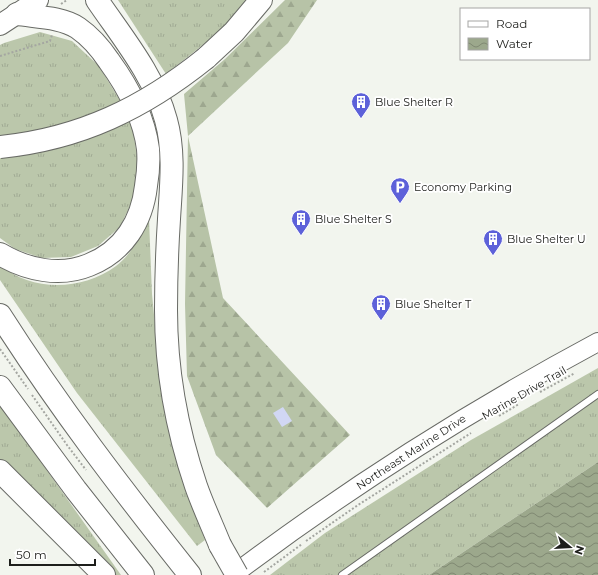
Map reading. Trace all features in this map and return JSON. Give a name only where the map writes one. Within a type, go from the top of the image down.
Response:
[{"type":"highway","points":[[97,0],[144,70],[161,104],[166,121],[172,159],[166,273],[166,311],[172,386],[177,419],[196,486],[220,545],[237,575]]},
{"type":"highway","points":[[0,147],[57,137],[84,129],[109,119],[147,100],[183,77],[206,58],[234,32],[261,0]]},
{"type":"highway","points":[[0,254],[26,266],[51,272],[84,267],[105,257],[126,239],[134,226],[145,198],[148,174],[148,149],[144,131],[136,108],[129,91],[102,51],[78,28],[68,23],[9,19]]},
{"type":"highway","points":[[0,315],[83,437],[187,572]]},
{"type":"highway","points":[[0,387],[76,490],[143,575]]},
{"type":"highway","points":[[0,471],[104,575]]},
{"type":"highway","points":[[0,485],[70,540]]},
{"type":"main road","points":[[9,19],[38,0]]},
{"type":"main road","name":"Northeast Marine Drive","points":[[233,575],[348,493],[408,453],[518,386],[598,342]]},
{"type":"lane","points":[[342,575],[598,394]]},
{"type":"path","points":[[0,56],[50,41],[53,33]]},
{"type":"path","name":"Marine Drive Trail","points":[[540,392],[579,370]]},
{"type":"path","name":"Marine Drive Trail","points":[[495,418],[521,403]]},
{"type":"path","name":"Marine Drive Trail","points":[[259,575],[358,505],[476,429]]},
{"type":"green space","points":[[118,0],[248,0],[223,29],[166,74]]},
{"type":"green space","points":[[285,0],[317,0],[288,43],[188,136],[184,94],[225,59]]},
{"type":"green space","points":[[40,32],[72,41],[99,66],[119,99],[133,130],[138,163],[134,197],[120,227],[98,246],[71,257],[42,258],[15,249],[0,238],[0,45]]},
{"type":"green space","points":[[188,136],[223,298],[350,435],[267,508],[216,455],[187,376],[185,304]]},
{"type":"green space","points":[[149,219],[152,294],[161,388],[181,468],[205,540],[197,546],[77,393],[0,280],[0,265],[13,274],[42,284],[73,284],[103,274],[116,266],[127,256]]},
{"type":"green space","points":[[598,368],[598,462],[429,575],[270,575],[325,533],[471,440]]},
{"type":"green space","points":[[0,404],[121,575],[115,575],[0,465]]},
{"type":"water","points":[[598,462],[598,575],[429,575]]},
{"type":"building","points":[[283,407],[292,421],[282,427],[273,413]]},
{"type":"place","name":"Blue Shelter R","points":[[361,119]]},
{"type":"place","name":"Economy Parking","points":[[400,204]]},
{"type":"place","name":"Blue Shelter S","points":[[301,236]]},
{"type":"place","name":"Blue Shelter U","points":[[493,256]]},
{"type":"place","name":"Blue Shelter T","points":[[381,321]]}]
